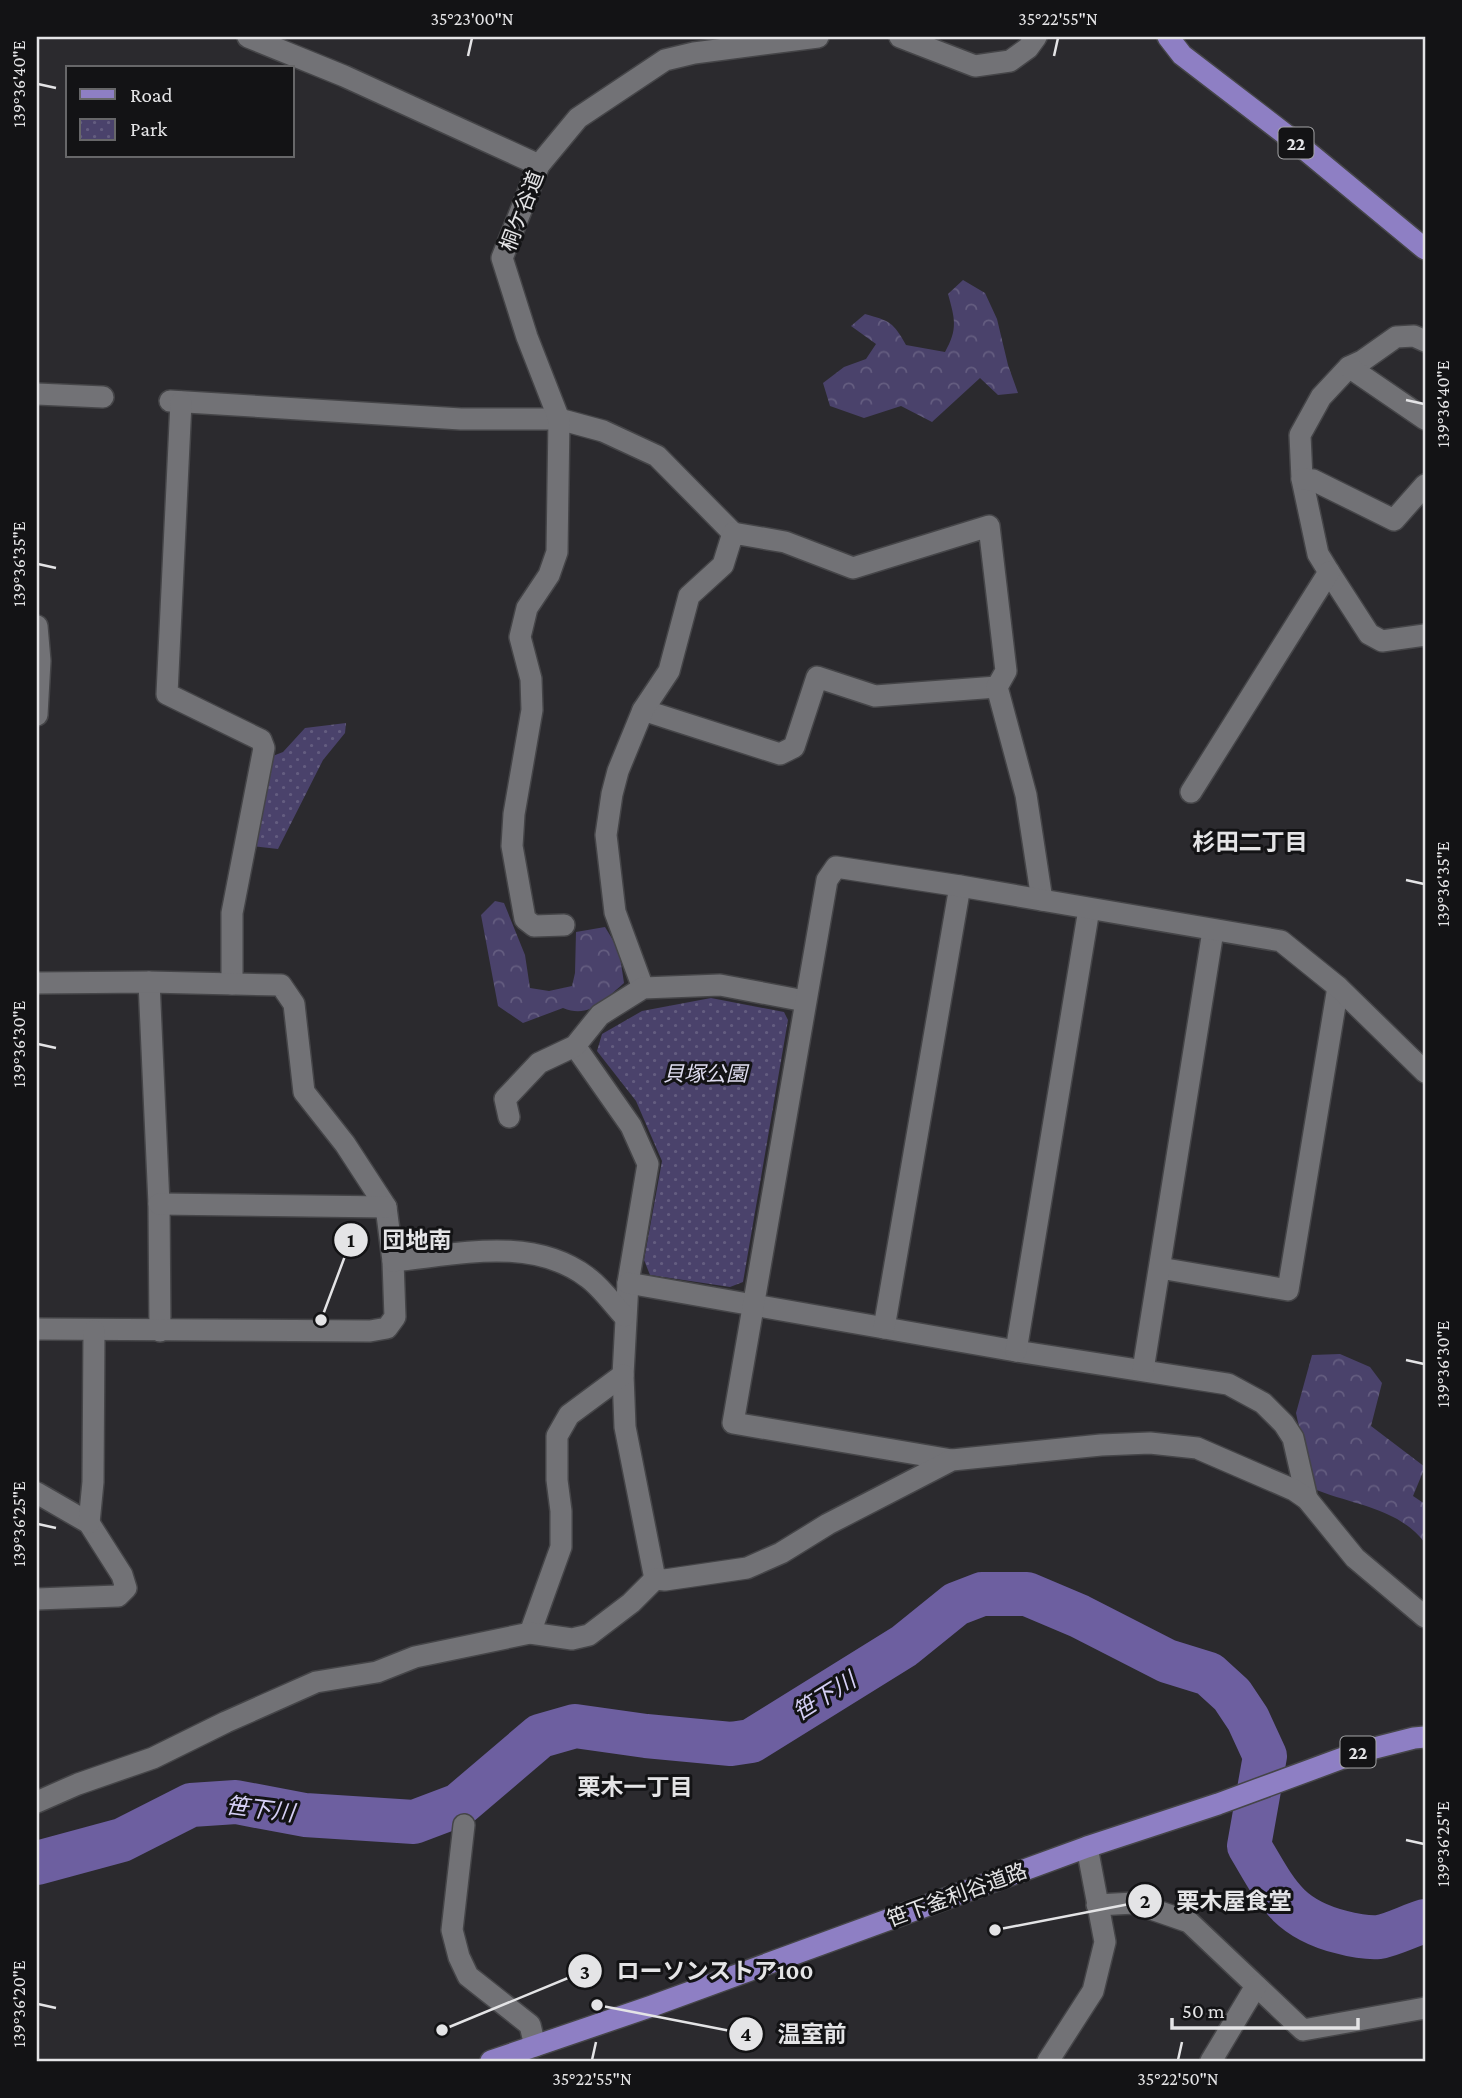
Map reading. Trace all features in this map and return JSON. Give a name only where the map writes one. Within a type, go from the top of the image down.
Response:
[{"type":"main road","name":"22","points":[[1168,37],[1182,55],[1298,144],[1425,248]]},
{"type":"main road","name":"笹下釜利谷道路","points":[[504,2059],[1087,1847],[1218,1804],[1359,1752],[1425,1737]]},
{"type":"street","points":[[248,37],[344,76],[539,165]]},
{"type":"street","name":"桐ケ谷道","points":[[559,419],[527,337],[502,258],[539,165],[578,118],[665,60],[699,45],[818,37]]},
{"type":"street","points":[[900,37],[975,66],[1010,61],[1028,48],[1036,37]]},
{"type":"street","points":[[1425,341],[1415,336],[1396,337],[1349,367],[1321,397],[1300,435],[1302,479],[1318,554],[1329,572],[1369,634],[1382,641],[1425,635]]},
{"type":"street","points":[[1349,367],[1425,419]]},
{"type":"street","points":[[37,394],[103,397]]},
{"type":"street","points":[[232,984],[232,913],[264,748],[261,740],[167,694],[176,401],[461,419],[559,419],[603,431],[657,456],[733,533],[785,542],[853,568],[989,526],[1006,671],[997,687],[1026,795],[1042,900]]},
{"type":"street","points":[[559,419],[557,552],[550,575],[527,608],[520,637],[531,679],[533,710],[514,814],[512,846],[525,919],[534,926],[564,925]]},
{"type":"street","points":[[1302,479],[1313,480],[1394,520],[1425,485]]},
{"type":"street","points":[[643,988],[615,912],[606,835],[618,771],[643,710],[669,671],[689,596],[723,565],[733,533]]},
{"type":"street","points":[[1191,792],[1329,572]]},
{"type":"street","points":[[37,626],[40,661],[37,715]]},
{"type":"street","points":[[643,710],[780,754],[794,747],[817,677],[875,696],[997,687]]},
{"type":"street","points":[[1425,1072],[1338,987],[1281,942],[836,867],[827,880],[733,1423],[952,1460],[1101,1444],[1150,1443],[1197,1448],[1294,1490],[1307,1499],[1355,1558],[1425,1617]]},
{"type":"street","points":[[884,1328],[960,886]]},
{"type":"street","points":[[1016,1351],[1089,909]]},
{"type":"street","points":[[1143,1370],[1213,931]]},
{"type":"street","points":[[149,982],[159,1203],[160,1331]]},
{"type":"street","points":[[37,983],[281,985],[294,1004],[304,1092],[345,1144],[386,1207],[396,1317],[387,1328],[370,1331],[37,1329]]},
{"type":"street","points":[[509,1117],[505,1099],[539,1063],[575,1045],[600,1016],[643,988],[720,985],[805,1000]]},
{"type":"street","points":[[1160,1268],[1288,1290],[1338,987]]},
{"type":"street","points":[[575,1045],[631,1126],[648,1164],[624,1316],[623,1375],[625,1427],[655,1579]]},
{"type":"street","points":[[159,1203],[386,1207]]},
{"type":"street","points":[[393,1261],[507,1250],[554,1259],[587,1277],[624,1316]]},
{"type":"street","points":[[628,1283],[1016,1351],[1228,1384],[1264,1403],[1284,1424],[1293,1438],[1307,1499]]},
{"type":"street","points":[[89,1523],[93,1482],[94,1331]]},
{"type":"street","points":[[530,1633],[561,1546],[561,1511],[556,1480],[557,1436],[569,1415],[623,1375]]},
{"type":"street","points":[[655,1579],[665,1580],[747,1568],[781,1553],[828,1524],[952,1460]]},
{"type":"street","points":[[37,1493],[89,1523],[122,1574],[126,1588],[118,1596],[37,1600]]},
{"type":"street","points":[[37,1802],[78,1783],[153,1758],[316,1682],[377,1672],[415,1657],[530,1633],[572,1639],[589,1635],[631,1603],[655,1579]]},
{"type":"street","points":[[464,1825],[452,1930],[459,1957],[468,1976],[530,2025],[535,2046]]},
{"type":"street","points":[[1048,2061],[1093,1991],[1105,1942],[1087,1847]]},
{"type":"street","points":[[1097,1905],[1134,1903],[1189,1922],[1303,2030],[1425,2008]]},
{"type":"street","points":[[1210,2061],[1256,1986]]},
{"type":"green space","points":[[963,280],[985,293],[997,319],[1018,393],[998,395],[980,378],[932,422],[901,406],[864,418],[830,406],[823,383],[844,367],[866,359],[876,344],[851,326],[865,314],[890,324],[898,331],[906,345],[945,352],[954,324],[948,294]]},
{"type":"green space","points":[[346,723],[345,733],[323,760],[278,849],[252,846],[265,759],[283,752],[305,728]]},
{"type":"green space","points":[[495,901],[504,903],[525,955],[530,988],[549,991],[572,986],[576,932],[605,927],[619,950],[624,983],[589,1009],[573,1011],[563,1008],[523,1023],[498,1006],[481,915]]},
{"type":"green space","name":"貝塚公園","points":[[711,998],[784,1012],[788,1020],[743,1282],[730,1287],[650,1275],[644,1260],[662,1161],[636,1101],[597,1051],[602,1034],[642,1011]]},
{"type":"green space","points":[[1340,1354],[1370,1367],[1382,1383],[1371,1426],[1425,1467],[1413,1496],[1425,1504],[1425,1543],[1414,1531],[1388,1514],[1312,1488],[1296,1413],[1312,1355]]},
{"type":"waterway","name":"笹下川","points":[[37,1863],[122,1840],[191,1805],[236,1802],[305,1815],[414,1822],[459,1805],[540,1736],[575,1726],[731,1744],[751,1741],[904,1646],[956,1604],[982,1594],[1027,1594],[1079,1616],[1167,1661],[1209,1674],[1232,1695],[1248,1719],[1265,1756],[1249,1846],[1275,1889],[1295,1911],[1322,1926],[1370,1937],[1384,1936],[1425,1921]]},
{"type":"place","name":"団地南","points":[[321,1320]]},
{"type":"place","name":"栗木屋食堂","points":[[995,1930]]},
{"type":"place","name":"温室前","points":[[597,2005]]},
{"type":"place","name":"ローソンストア100","points":[[442,2030]]},
{"type":"district","name":"杉田二丁目","points":[[1250,842]]},
{"type":"district","name":"栗木一丁目","points":[[635,1787]]}]
